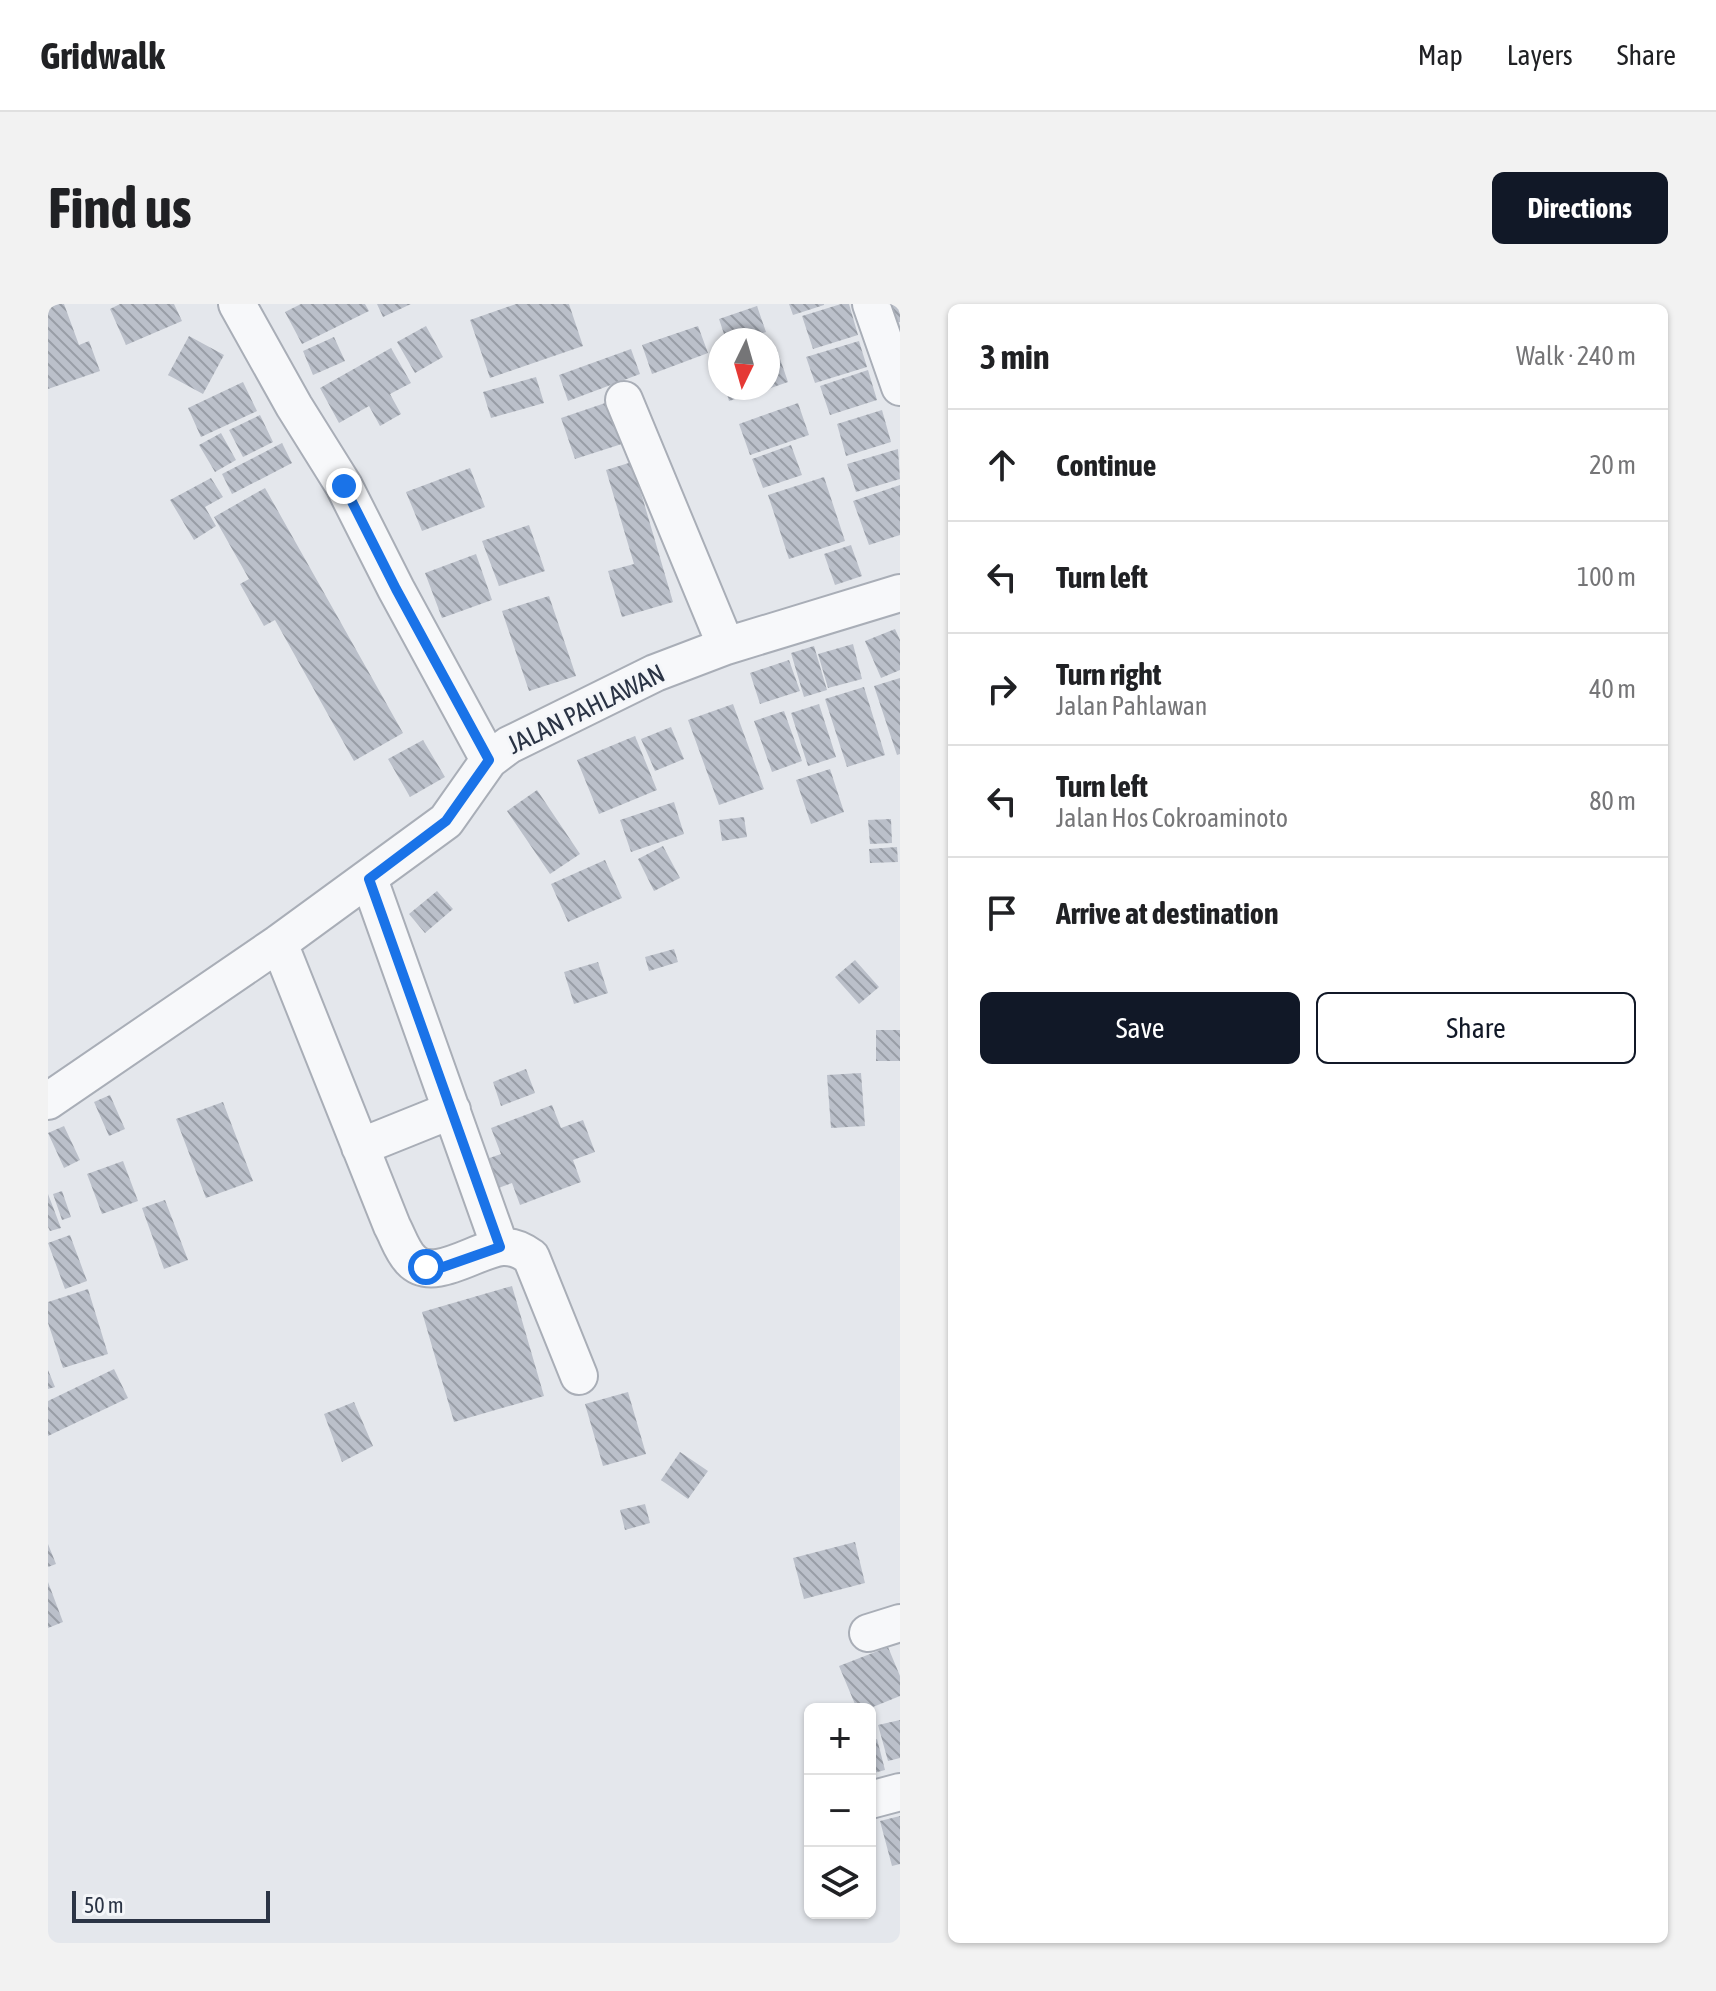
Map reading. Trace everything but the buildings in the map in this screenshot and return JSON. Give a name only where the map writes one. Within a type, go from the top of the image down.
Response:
[{"type":"street","points":[[237,304],[294,406],[344,486],[489,760]]},
{"type":"street","points":[[871,304],[900,387]]},
{"type":"street","points":[[624,400],[726,646]]},
{"type":"street","name":"JALAN PAHLAWAN","points":[[48,1101],[279,943],[446,821],[489,760],[509,745],[655,673],[726,646],[900,593]]},
{"type":"street","points":[[369,879],[500,1247]]},
{"type":"street","points":[[279,943],[392,1226],[413,1263],[443,1267],[500,1247],[522,1251],[531,1257],[579,1376]]},
{"type":"street","points":[[360,1147],[452,1110]]},
{"type":"street","points":[[876,1798],[900,1792]]},
{"type":"route","points":[[344,486],[489,760],[446,821],[369,879],[500,1247],[443,1267],[426,1267]]}]
